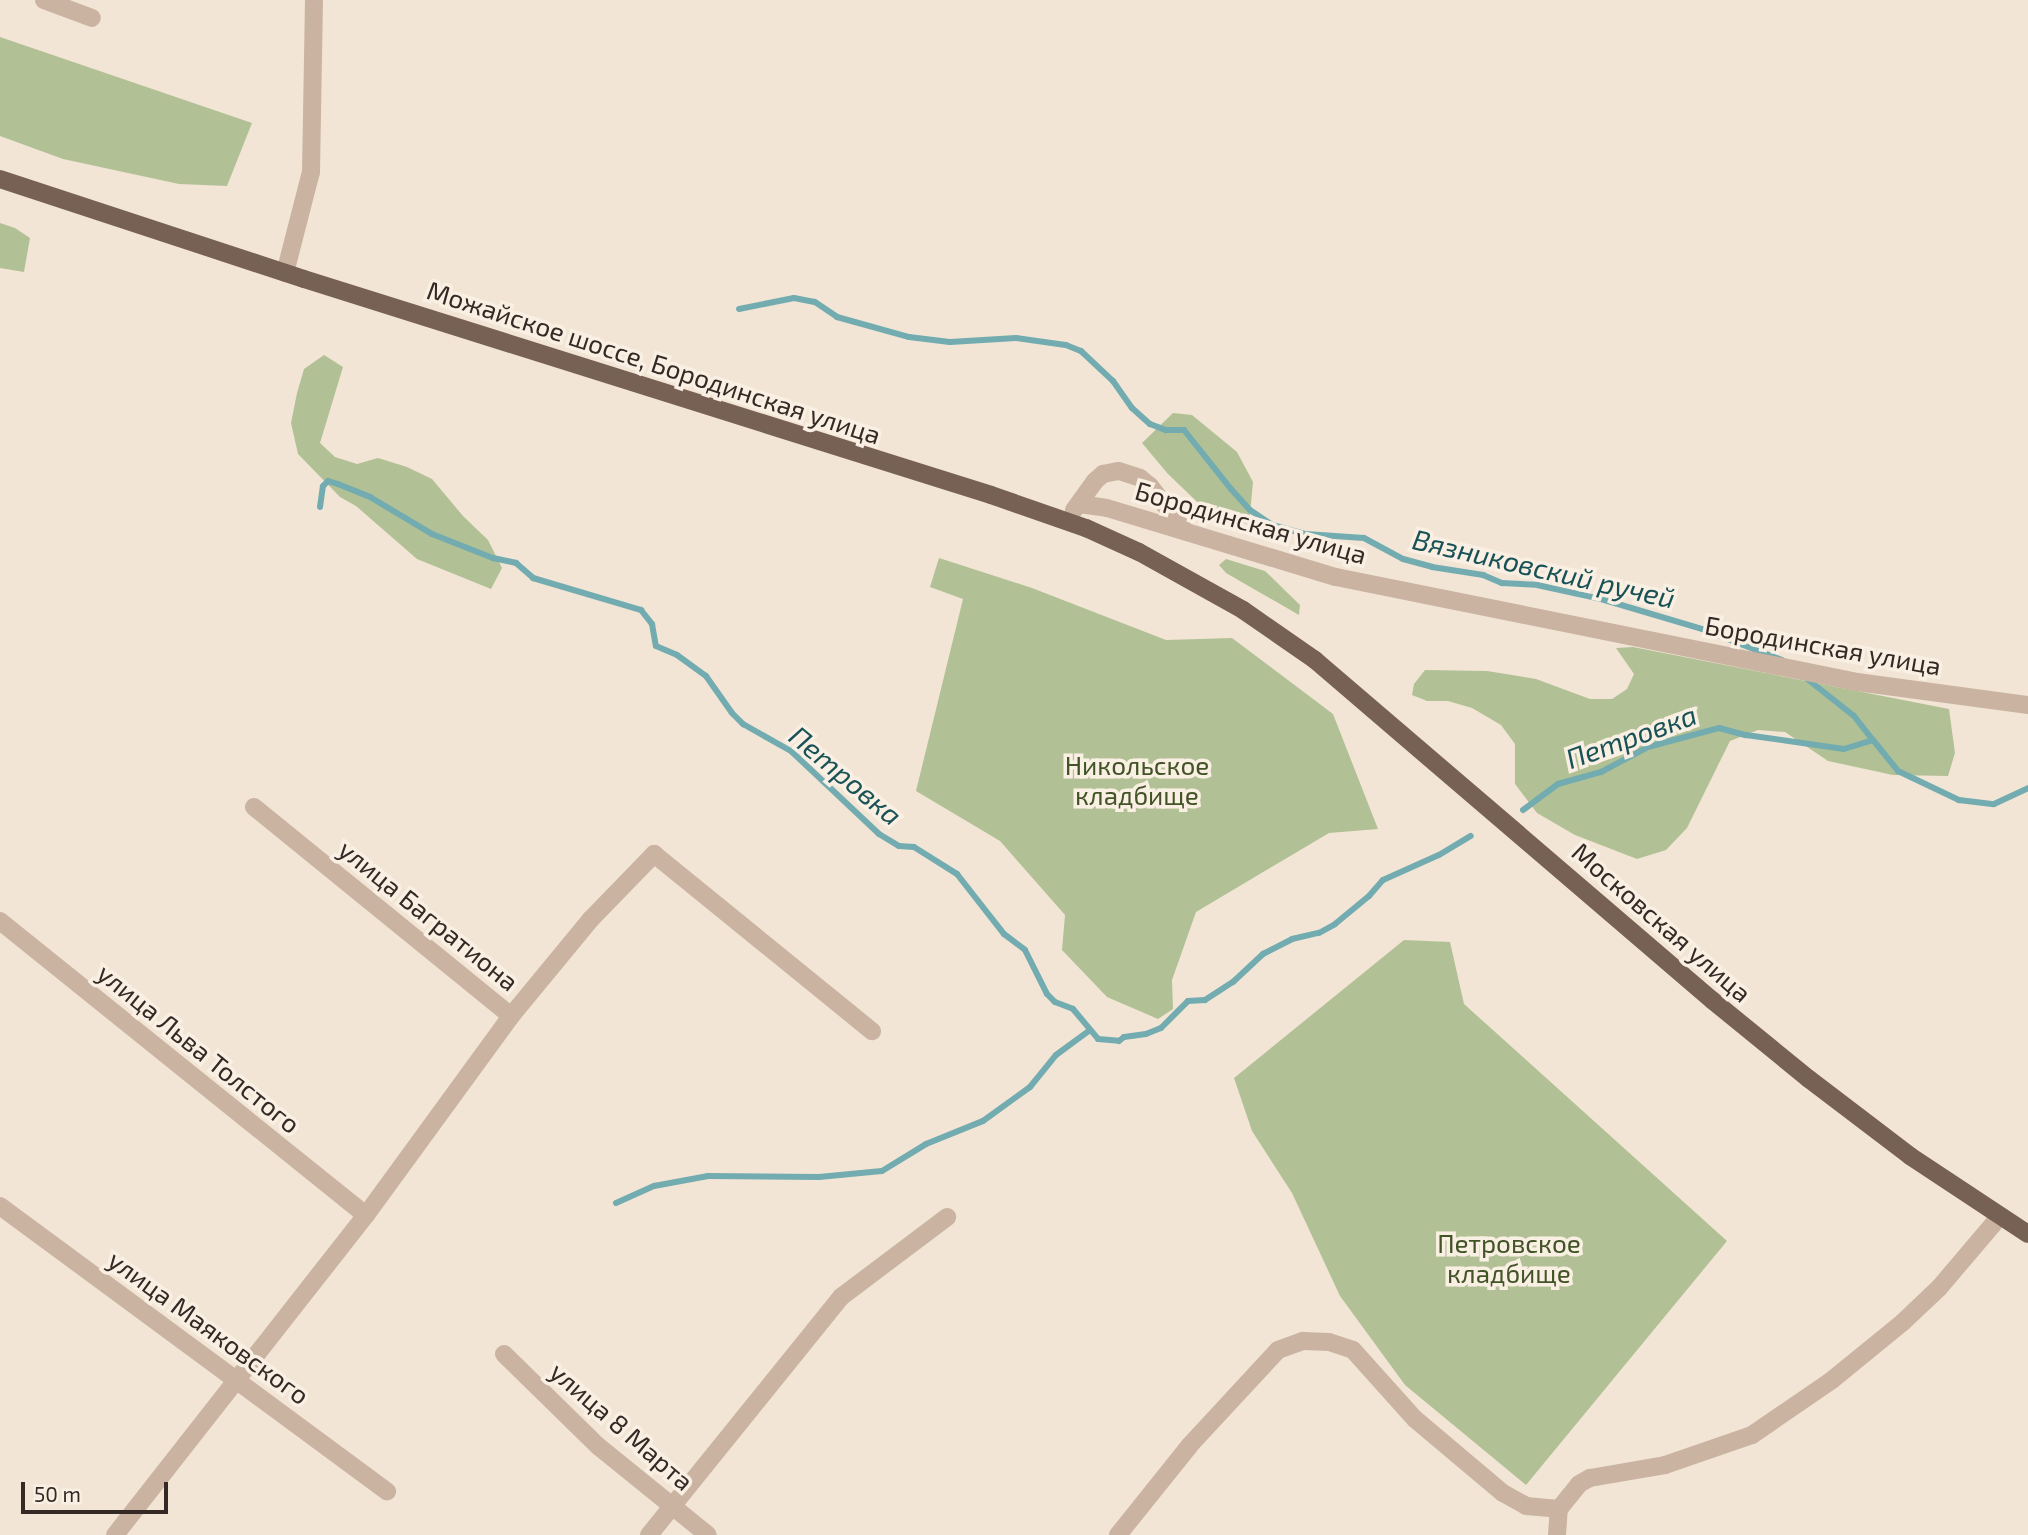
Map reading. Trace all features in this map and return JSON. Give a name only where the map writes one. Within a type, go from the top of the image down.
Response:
[{"type":"main road","name":"Можайское шоссе, Бородинская улица","points":[[0,179],[1068,522],[1147,556],[1276,631]]},
{"type":"main road","name":"Московская улица","points":[[1276,631],[1354,692],[1787,1062],[1910,1156],[2028,1234]]},
{"type":"street","points":[[44,0],[92,18]]},
{"type":"street","points":[[285,272],[311,172],[314,0]]},
{"type":"street","points":[[1068,522],[1103,474],[1128,473],[1150,486],[1184,530]]},
{"type":"street","name":"Бородинская улица","points":[[1079,504],[1107,508],[1336,577],[1857,682],[2028,705]]},
{"type":"street","name":"улица Багратиона","points":[[254,807],[511,1016],[591,919],[654,855],[872,1031]]},
{"type":"street","name":"улица Льва Толстого","points":[[0,921],[366,1215]]},
{"type":"street","points":[[115,1535],[366,1215],[511,1016]]},
{"type":"street","name":"улица Маяковского","points":[[0,1206],[387,1491]]},
{"type":"street","points":[[1557,1535],[1559,1509],[1579,1484],[1590,1478],[1665,1465],[1752,1435],[1832,1380],[1903,1322],[1939,1288],[2000,1216]]},
{"type":"street","points":[[649,1535],[841,1297],[947,1217]]},
{"type":"street","points":[[1118,1535],[1190,1445],[1278,1350],[1303,1341],[1329,1342],[1353,1350],[1415,1419],[1503,1493],[1526,1506],[1559,1509]]},
{"type":"street","name":"улица 8 Марта","points":[[504,1354],[598,1446],[708,1535]]},
{"type":"green space","points":[[0,37],[252,123],[227,186],[179,184],[63,159],[0,136]]},
{"type":"green space","points":[[0,223],[15,228],[30,238],[24,272],[0,268]]},
{"type":"green space","points":[[324,355],[343,367],[320,443],[335,457],[357,464],[378,458],[407,467],[432,479],[463,516],[488,540],[502,568],[491,589],[417,559],[356,506],[340,497],[298,454],[291,423],[297,393],[304,369]]},
{"type":"green space","points":[[1173,413],[1192,415],[1237,452],[1253,482],[1249,524],[1213,517],[1168,474],[1142,443]]},
{"type":"green space","name":"Никольское кладбище","points":[[939,558],[1032,588],[1166,640],[1232,638],[1333,714],[1378,829],[1329,833],[1196,912],[1172,980],[1173,1009],[1158,1019],[1107,997],[1062,950],[1065,915],[1000,841],[916,791],[963,599],[930,587]]},
{"type":"green space","points":[[1226,559],[1265,571],[1300,605],[1299,615],[1226,573],[1219,565]]},
{"type":"green space","points":[[1633,647],[1949,709],[1955,753],[1948,776],[1893,775],[1828,761],[1785,732],[1758,730],[1730,741],[1687,828],[1666,850],[1637,859],[1575,835],[1537,813],[1515,784],[1515,744],[1501,725],[1472,708],[1448,701],[1427,701],[1412,695],[1414,684],[1425,670],[1487,671],[1536,679],[1590,699],[1612,699],[1627,689],[1634,674],[1616,648]]},
{"type":"green space","name":"Петровское кладбище","points":[[1404,940],[1450,942],[1464,1004],[1727,1241],[1526,1485],[1405,1385],[1340,1296],[1292,1193],[1252,1131],[1234,1078]]},
{"type":"waterway","name":"Вязниковский ручей","points":[[739,309],[794,298],[815,302],[837,317],[909,337],[950,342],[1016,338],[1066,345],[1081,351],[1113,381],[1132,408],[1150,424],[1166,430],[1184,430],[1250,510],[1272,525],[1306,534],[1364,538],[1403,559],[1432,567],[1483,575],[1502,583],[1537,585],[1601,599],[1702,629],[1782,660]]},
{"type":"waterway","name":"Петровка","points":[[320,507],[323,486],[328,481],[338,484],[370,497],[432,534],[493,558],[516,563],[533,578],[641,610],[652,624],[656,646],[677,655],[706,676],[743,724],[791,751],[879,834],[899,846],[914,847],[957,874],[1004,934],[1025,950],[1047,994],[1055,1002],[1073,1009],[1098,1039],[1119,1041],[1124,1037],[1146,1034],[1161,1028],[1188,1001],[1205,1000],[1233,982],[1263,954],[1292,939],[1319,933],[1335,924],[1369,896],[1383,880],[1439,855],[1471,836]]},
{"type":"waterway","name":"Вязниковский ручей","points":[[1806,678],[1854,716],[1873,740]]},
{"type":"waterway","name":"Петровка","points":[[1523,810],[1558,784],[1601,772],[1648,747],[1719,728],[1746,735],[1844,749],[1873,740],[1898,771],[1959,800],[1994,804],[2028,788]]},
{"type":"waterway","points":[[616,1203],[654,1186],[708,1176],[819,1177],[882,1171],[926,1144],[983,1121],[1030,1087],[1056,1055],[1090,1030]]}]
